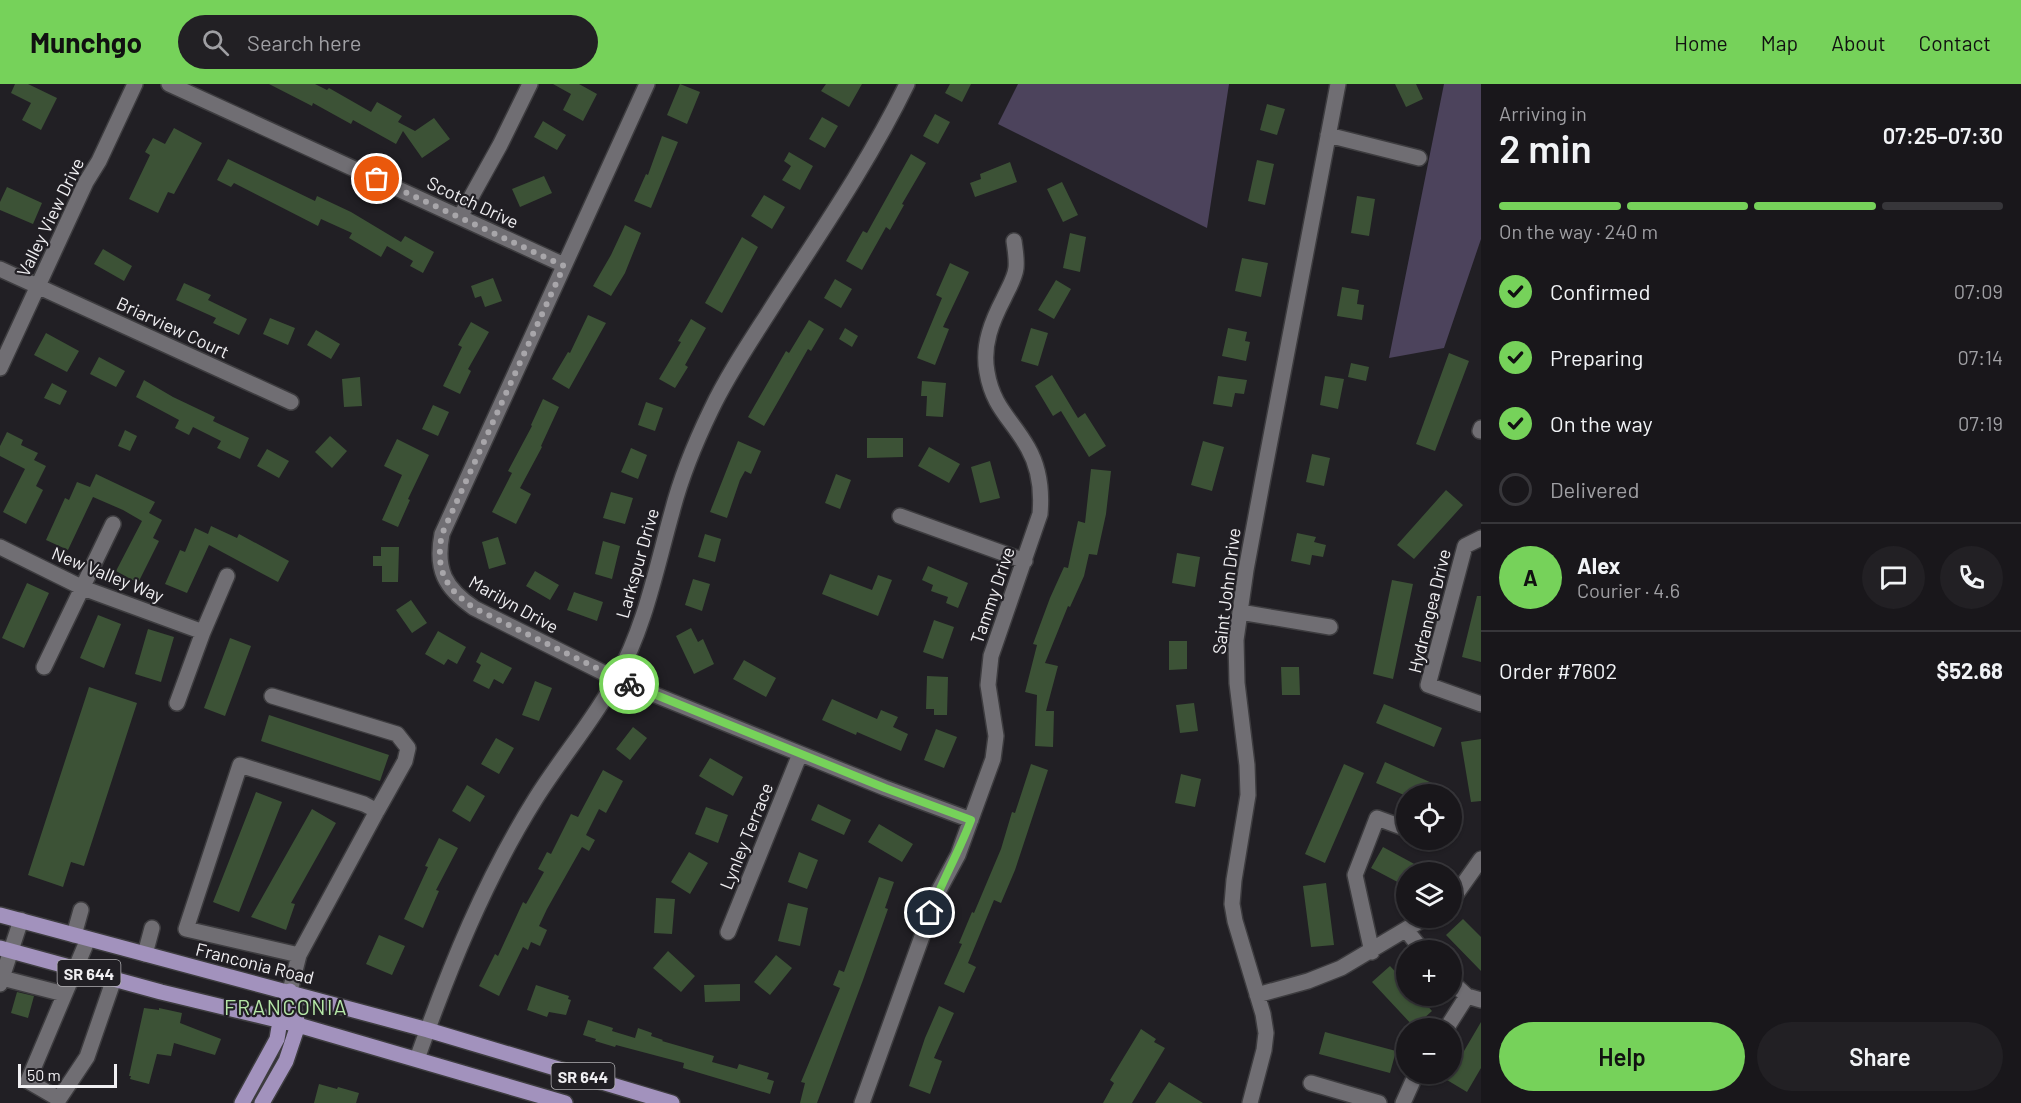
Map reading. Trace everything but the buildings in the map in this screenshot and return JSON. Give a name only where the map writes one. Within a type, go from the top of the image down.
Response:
[{"type":"main road","name":"Franconia Road","points":[[0,915],[428,1030],[672,1103]]},
{"type":"main road","name":"SR 644","points":[[5,950],[298,1025],[565,1103]]},
{"type":"main road","points":[[242,1103],[277,1039],[280,1021],[290,992]]},
{"type":"main road","points":[[262,1103],[285,1061],[298,1025],[290,992]]},
{"type":"street","name":"Valley View Drive","points":[[0,368],[86,182],[99,161],[135,84]]},
{"type":"street","name":"Scotch Drive","points":[[169,84],[564,266]]},
{"type":"street","points":[[460,217],[500,145],[530,84]]},
{"type":"street","name":"Marilyn Drive","points":[[647,84],[442,534],[439,548],[443,576],[458,597],[474,608],[616,679],[971,820]]},
{"type":"street","name":"Larkspur Drive","points":[[417,1059],[439,997],[506,849],[537,797],[616,679],[637,635],[648,604],[681,484],[694,446],[712,407],[745,350],[848,189],[907,84]]},
{"type":"street","name":"Saint John Drive","points":[[1250,1103],[1264,1050],[1265,1023],[1234,921],[1232,904],[1248,795],[1247,765],[1237,683],[1236,640],[1263,478],[1338,84]]},
{"type":"street","points":[[1328,135],[1419,158]]},
{"type":"street","name":"Tammy Drive","points":[[862,1103],[938,892],[958,855],[993,759],[994,718],[988,685],[991,656],[1040,514],[1042,496],[1040,480],[1029,449],[994,399],[987,370],[986,351],[991,326],[1016,267],[1014,241]]},
{"type":"street","name":"Briarview Court","points":[[0,269],[291,402]]},
{"type":"street","points":[[900,516],[1025,561]]},
{"type":"street","points":[[45,667],[113,524]]},
{"type":"street","name":"Hydrangea Drive","points":[[1481,538],[1466,546],[1428,684],[1481,704]]},
{"type":"street","name":"New Valley Way","points":[[0,547],[83,588],[203,632]]},
{"type":"street","points":[[177,703],[203,632],[227,576]]},
{"type":"street","points":[[1240,612],[1330,627]]},
{"type":"street","points":[[272,696],[397,734],[408,748],[405,761],[298,955],[290,992]]},
{"type":"street","name":"Lynley Terrace","points":[[728,932],[800,754]]},
{"type":"street","points":[[298,955],[186,930],[240,765],[364,804],[377,811]]},
{"type":"street","points":[[1372,951],[1355,875],[1377,818],[1396,825]]},
{"type":"street","points":[[1462,888],[1479,861]]},
{"type":"street","points":[[81,910],[81,937],[75,969],[28,1080],[60,1099],[87,1057],[114,979]]},
{"type":"street","points":[[21,920],[5,950],[1,981],[64,994]]},
{"type":"street","points":[[146,954],[152,928]]},
{"type":"street","points":[[1257,995],[1327,975],[1409,928]]},
{"type":"street","points":[[1406,930],[1414,940]]},
{"type":"street","points":[[1456,1018],[1474,998]]},
{"type":"street","points":[[1311,1083],[1379,1103]]},
{"type":"street","points":[[1403,1103],[1412,1084]]},
{"type":"shaded area","points":[[1018,84],[1229,84],[1207,228],[998,124]]},
{"type":"shaded area","points":[[1444,84],[1481,84],[1481,239],[1444,348],[1389,358]]},
{"type":"way so far","points":[[377,179],[564,266],[442,534],[439,548],[440,564],[443,576],[450,588],[474,608],[629,684]]},
{"type":"district","name":"FRANCONIA","points":[[286,1006]]},
{"type":"route","points":[[629,684],[885,788],[971,820],[958,855],[943,880],[930,913]]}]
